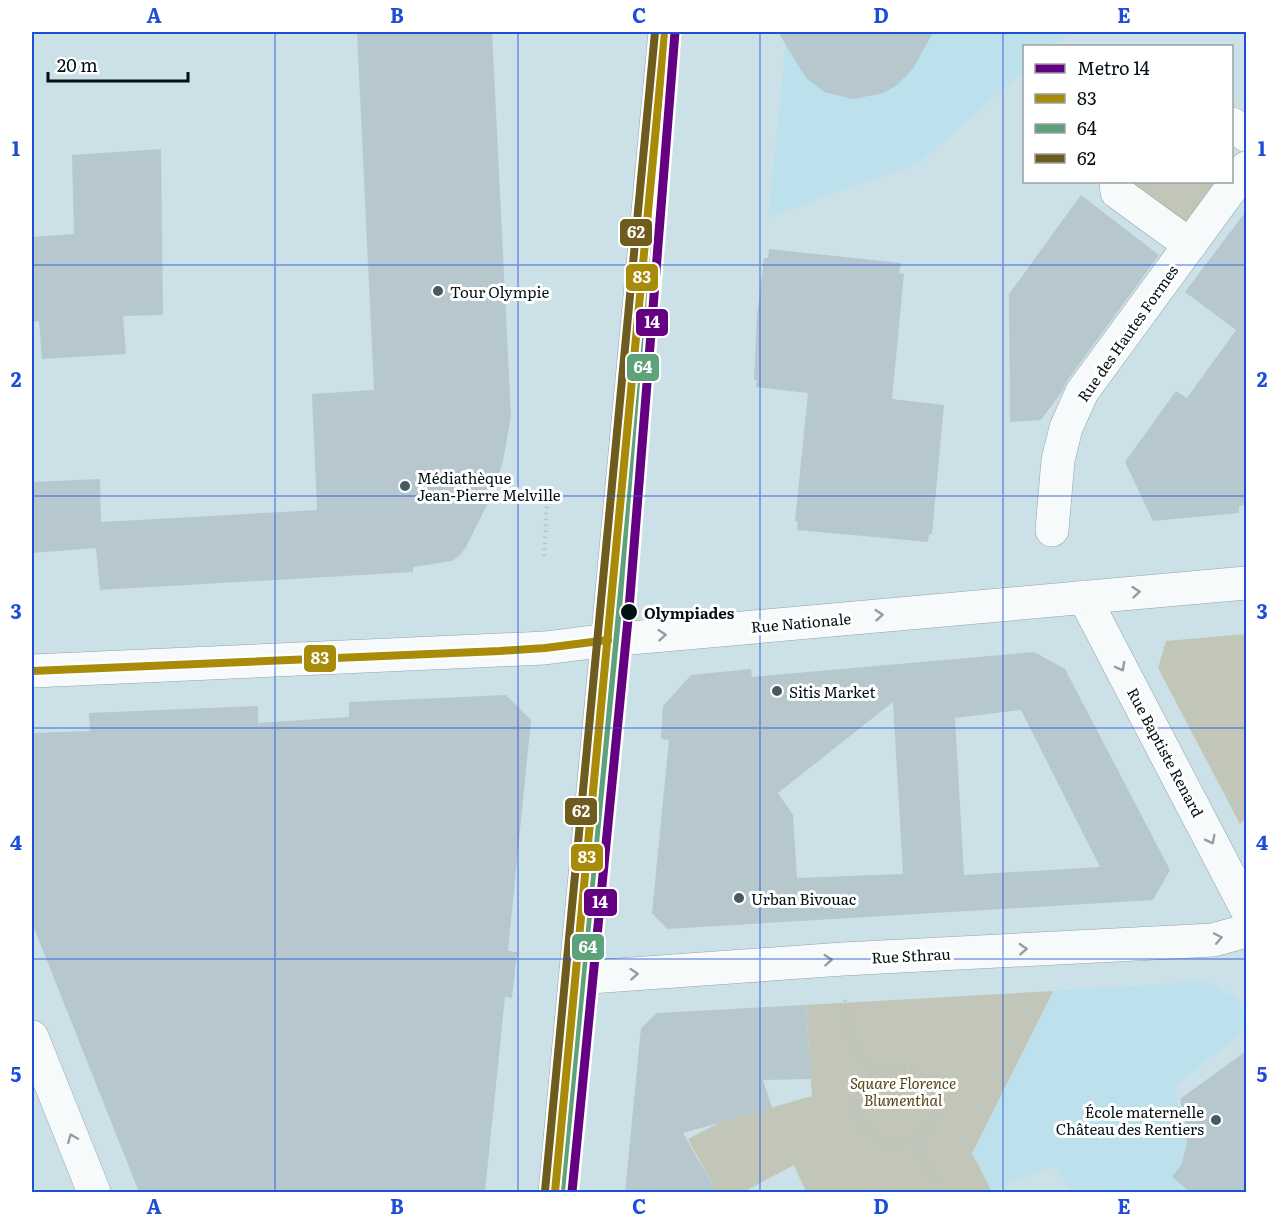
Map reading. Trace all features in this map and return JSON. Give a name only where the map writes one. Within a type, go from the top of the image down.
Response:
[{"type":"street","points":[[555,1192],[665,32]]},
{"type":"street","points":[[1233,125],[1246,135]]},
{"type":"street","name":"Rue des Hautes Formes","points":[[1052,530],[1058,460],[1066,428],[1082,392],[1246,168]]},
{"type":"street","points":[[1116,183],[1117,192],[1190,245]]},
{"type":"street","name":"Rue Nationale","points":[[32,671],[545,648],[608,640],[1246,583]]},
{"type":"street","name":"Rue Baptiste Renard","points":[[1084,597],[1246,908]]},
{"type":"street","name":"Rue Sthrau","points":[[576,978],[843,959],[1213,940],[1246,931]]},
{"type":"street","points":[[32,1037],[94,1192]]},
{"type":"path","points":[[544,556],[547,502]]},
{"type":"path","points":[[843,959],[850,1040],[871,1074]]},
{"type":"path","points":[[909,1067],[920,1073],[929,1083],[934,1094],[935,1108],[926,1131],[915,1140],[890,1144],[878,1140],[867,1132],[860,1121],[857,1109],[858,1096],[863,1084],[871,1074],[883,1068],[909,1067]]},
{"type":"path","points":[[915,1140],[939,1192]]},
{"type":"shaded area","points":[[787,32],[1070,32],[1054,45],[1023,45],[1023,72],[919,163],[768,217]]},
{"type":"shaded area","points":[[1207,981],[1238,999],[1246,1014],[1246,1030],[1176,1085],[1177,1102],[1183,1113],[1187,1144],[1181,1165],[1173,1177],[1189,1191],[1073,1192],[1053,1166],[991,1190],[972,1153],[1053,991]]},
{"type":"green space","points":[[1128,183],[1221,183],[1186,224]]},
{"type":"green space","points":[[1246,634],[1246,817],[1240,824],[1158,668],[1166,641]]},
{"type":"green space","name":"Square Florence Blumenthal","points":[[1053,991],[972,1153],[992,1192],[806,1192],[794,1165],[743,1192],[717,1192],[688,1139],[719,1123],[812,1096],[806,1005]]},
{"type":"building","points":[[357,32],[492,32],[511,416],[503,461],[492,495],[460,555],[452,561],[413,567],[413,572],[100,590],[96,548],[32,553],[32,482],[100,479],[101,522],[317,510],[312,394],[374,390]]},
{"type":"building","points":[[778,32],[933,32],[913,69],[897,85],[884,93],[853,99],[824,92],[806,78]]},
{"type":"building","points":[[161,149],[163,315],[123,316],[126,354],[42,359],[39,321],[32,322],[32,237],[74,234],[72,155]]},
{"type":"building","points":[[1081,195],[1159,255],[1041,420],[1010,422],[1009,294]]},
{"type":"building","points":[[1246,211],[1246,505],[1239,506],[1239,513],[1153,521],[1125,462],[1176,391],[1187,398],[1236,330],[1185,292]]},
{"type":"building","points":[[769,249],[901,263],[899,273],[904,274],[892,399],[944,405],[932,534],[929,534],[928,542],[797,530],[798,522],[795,521],[808,393],[756,387],[757,380],[754,380],[757,316],[764,258],[768,258]]},
{"type":"building","points":[[1034,652],[1065,669],[1170,870],[1153,900],[667,929],[652,913],[669,740],[661,739],[663,706],[691,675],[751,669],[752,677]],"holes":[[[893,702],[903,874],[797,878],[793,815],[778,793]],[[1021,710],[1100,867],[964,875],[955,718]]]},
{"type":"building","points":[[506,695],[531,720],[508,951],[517,952],[512,998],[505,997],[485,1192],[139,1192],[32,923],[32,733],[90,731],[89,713],[258,706],[258,723],[349,717],[349,702]]},
{"type":"building","points":[[806,1005],[811,1079],[763,1080],[772,1108],[683,1133],[717,1192],[625,1192],[641,1028],[657,1013]]},
{"type":"building","name":"École maternelle Château des Rentiers","points":[[1246,1051],[1246,1192],[1190,1192],[1172,1177],[1181,1165],[1187,1144],[1180,1099]]},
{"type":"metro line","name":"14","points":[[572,1192],[629,609],[675,32]]},
{"type":"transit line","name":"62","points":[[545,1191],[655,32]]},
{"type":"transit line","name":"83","points":[[555,1192],[665,32]]},
{"type":"transit line","name":"64","points":[[565,1192],[675,33]]},
{"type":"transit line","name":"83","points":[[32,671],[500,651],[608,640]]},
{"type":"place","name":"Tour Olympie","points":[[438,291]]},
{"type":"place","name":"Médiathèque Jean-Pierre Melville","points":[[405,486]]},
{"type":"place","name":"Olympiades","points":[[629,612]]},
{"type":"place","name":"Sitis Market","points":[[777,691]]},
{"type":"place","name":"Urban Bivouac","points":[[739,898]]},
{"type":"place","name":"École maternelle Château des Rentiers","points":[[1216,1120]]}]
